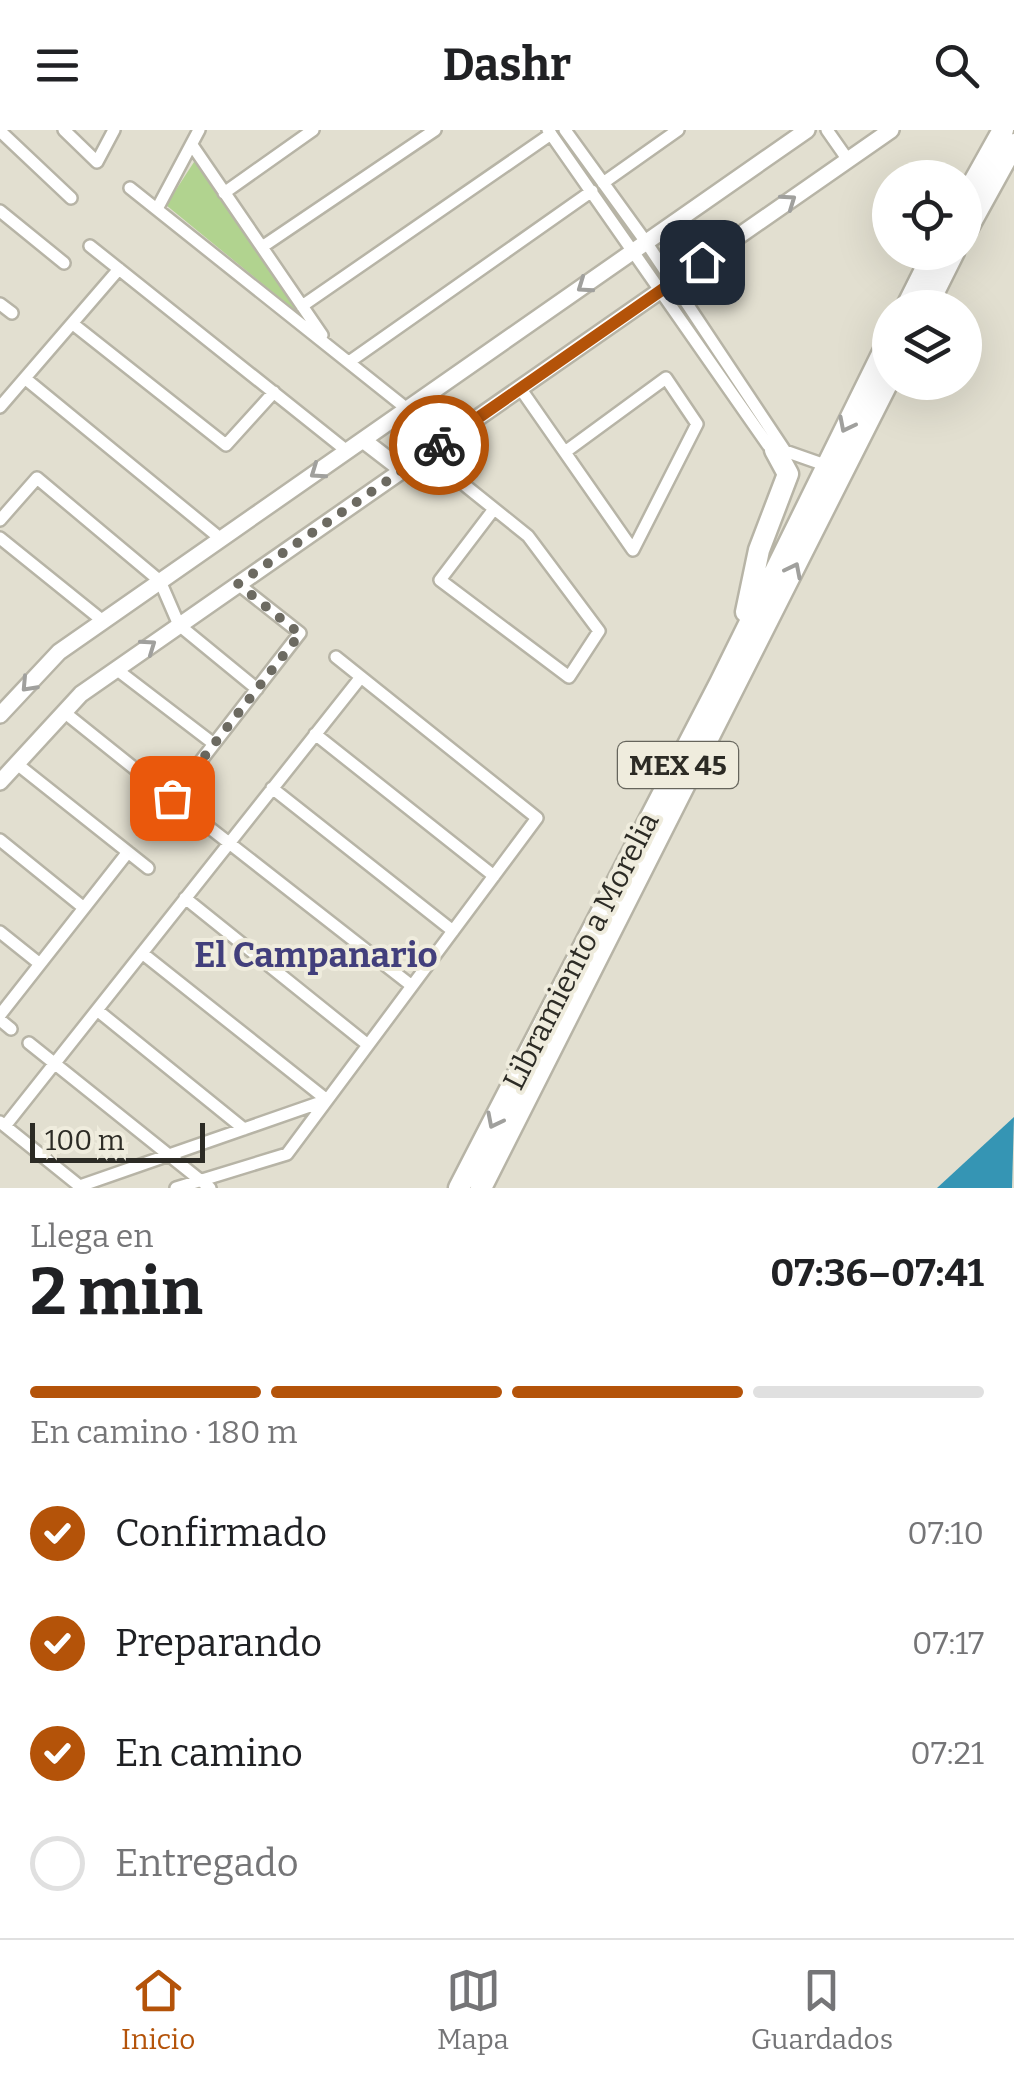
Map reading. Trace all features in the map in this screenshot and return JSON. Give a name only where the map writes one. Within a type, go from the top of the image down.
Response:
[{"type":"highway","points":[[982,168],[1003,130]]},
{"type":"highway","points":[[982,202],[1014,144]]},
{"type":"highway","name":"Libramiento a Morelia","points":[[459,1188],[740,642],[872,373]]},
{"type":"highway","name":"Libramiento a Morelia","points":[[481,1188],[879,400]]},
{"type":"highway","points":[[740,642],[760,550],[788,474],[781,452]]},
{"type":"street","points":[[64,130],[97,162],[114,130]]},
{"type":"street","points":[[158,209],[200,130]]},
{"type":"street","points":[[224,193],[313,130]]},
{"type":"street","points":[[262,247],[435,130]]},
{"type":"street","points":[[565,130],[781,452],[825,465]]},
{"type":"street","points":[[603,183],[678,130]]},
{"type":"street","points":[[0,715],[59,652],[807,130]]},
{"type":"street","points":[[827,130],[848,160]]},
{"type":"street","points":[[0,782],[80,694],[891,130]]},
{"type":"street","points":[[0,131],[71,198]]},
{"type":"street","points":[[302,306],[550,132],[592,191],[640,246]]},
{"type":"street","points":[[192,145],[331,348]]},
{"type":"street","points":[[130,188],[446,440]]},
{"type":"street","points":[[349,362],[592,191]]},
{"type":"street","points":[[0,211],[64,263]]},
{"type":"street","points":[[90,246],[347,451]]},
{"type":"street","points":[[0,407],[119,269]]},
{"type":"street","points":[[0,304],[12,313]]},
{"type":"street","points":[[73,324],[226,445],[274,392]]},
{"type":"street","points":[[520,388],[633,550],[697,424],[666,378],[565,452]]},
{"type":"street","points":[[27,380],[221,539]]},
{"type":"street","points":[[363,440],[402,470]]},
{"type":"street","points":[[426,454],[528,536],[599,631],[569,677],[440,580],[494,509]]},
{"type":"street","points":[[0,520],[37,478],[160,581],[179,625],[257,689]]},
{"type":"street","points":[[0,538],[103,621]]},
{"type":"street","points":[[172,798],[300,634],[238,584]]},
{"type":"street","points":[[176,1188],[206,1184],[287,1154],[537,818],[336,657]]},
{"type":"street","points":[[116,669],[214,744]]},
{"type":"street","points":[[327,1100],[81,1187],[2,1124],[361,676]]},
{"type":"street","points":[[64,712],[190,814]]},
{"type":"street","points":[[316,734],[494,876]]},
{"type":"street","points":[[16,764],[148,868]]},
{"type":"street","points":[[272,788],[453,931]]},
{"type":"street","points":[[206,825],[412,986]]},
{"type":"street","points":[[0,840],[84,908]]},
{"type":"street","points":[[11,1028],[0,1017],[128,852]]},
{"type":"street","points":[[185,898],[368,1045]]},
{"type":"street","points":[[0,932],[40,964]]},
{"type":"street","points":[[142,953],[327,1100]]},
{"type":"street","points":[[97,1010],[244,1128]]},
{"type":"street","points":[[29,1043],[206,1184]]},
{"type":"green space","points":[[196,159],[303,317],[166,205]]},
{"type":"water","points":[[1014,1117],[1012,1188],[937,1188]]},
{"type":"way so far","points":[[172,798],[300,634],[238,584],[439,445]]},
{"type":"district","name":"El Campanario","points":[[316,955]]},
{"type":"route","points":[[439,445],[702,262]]}]
